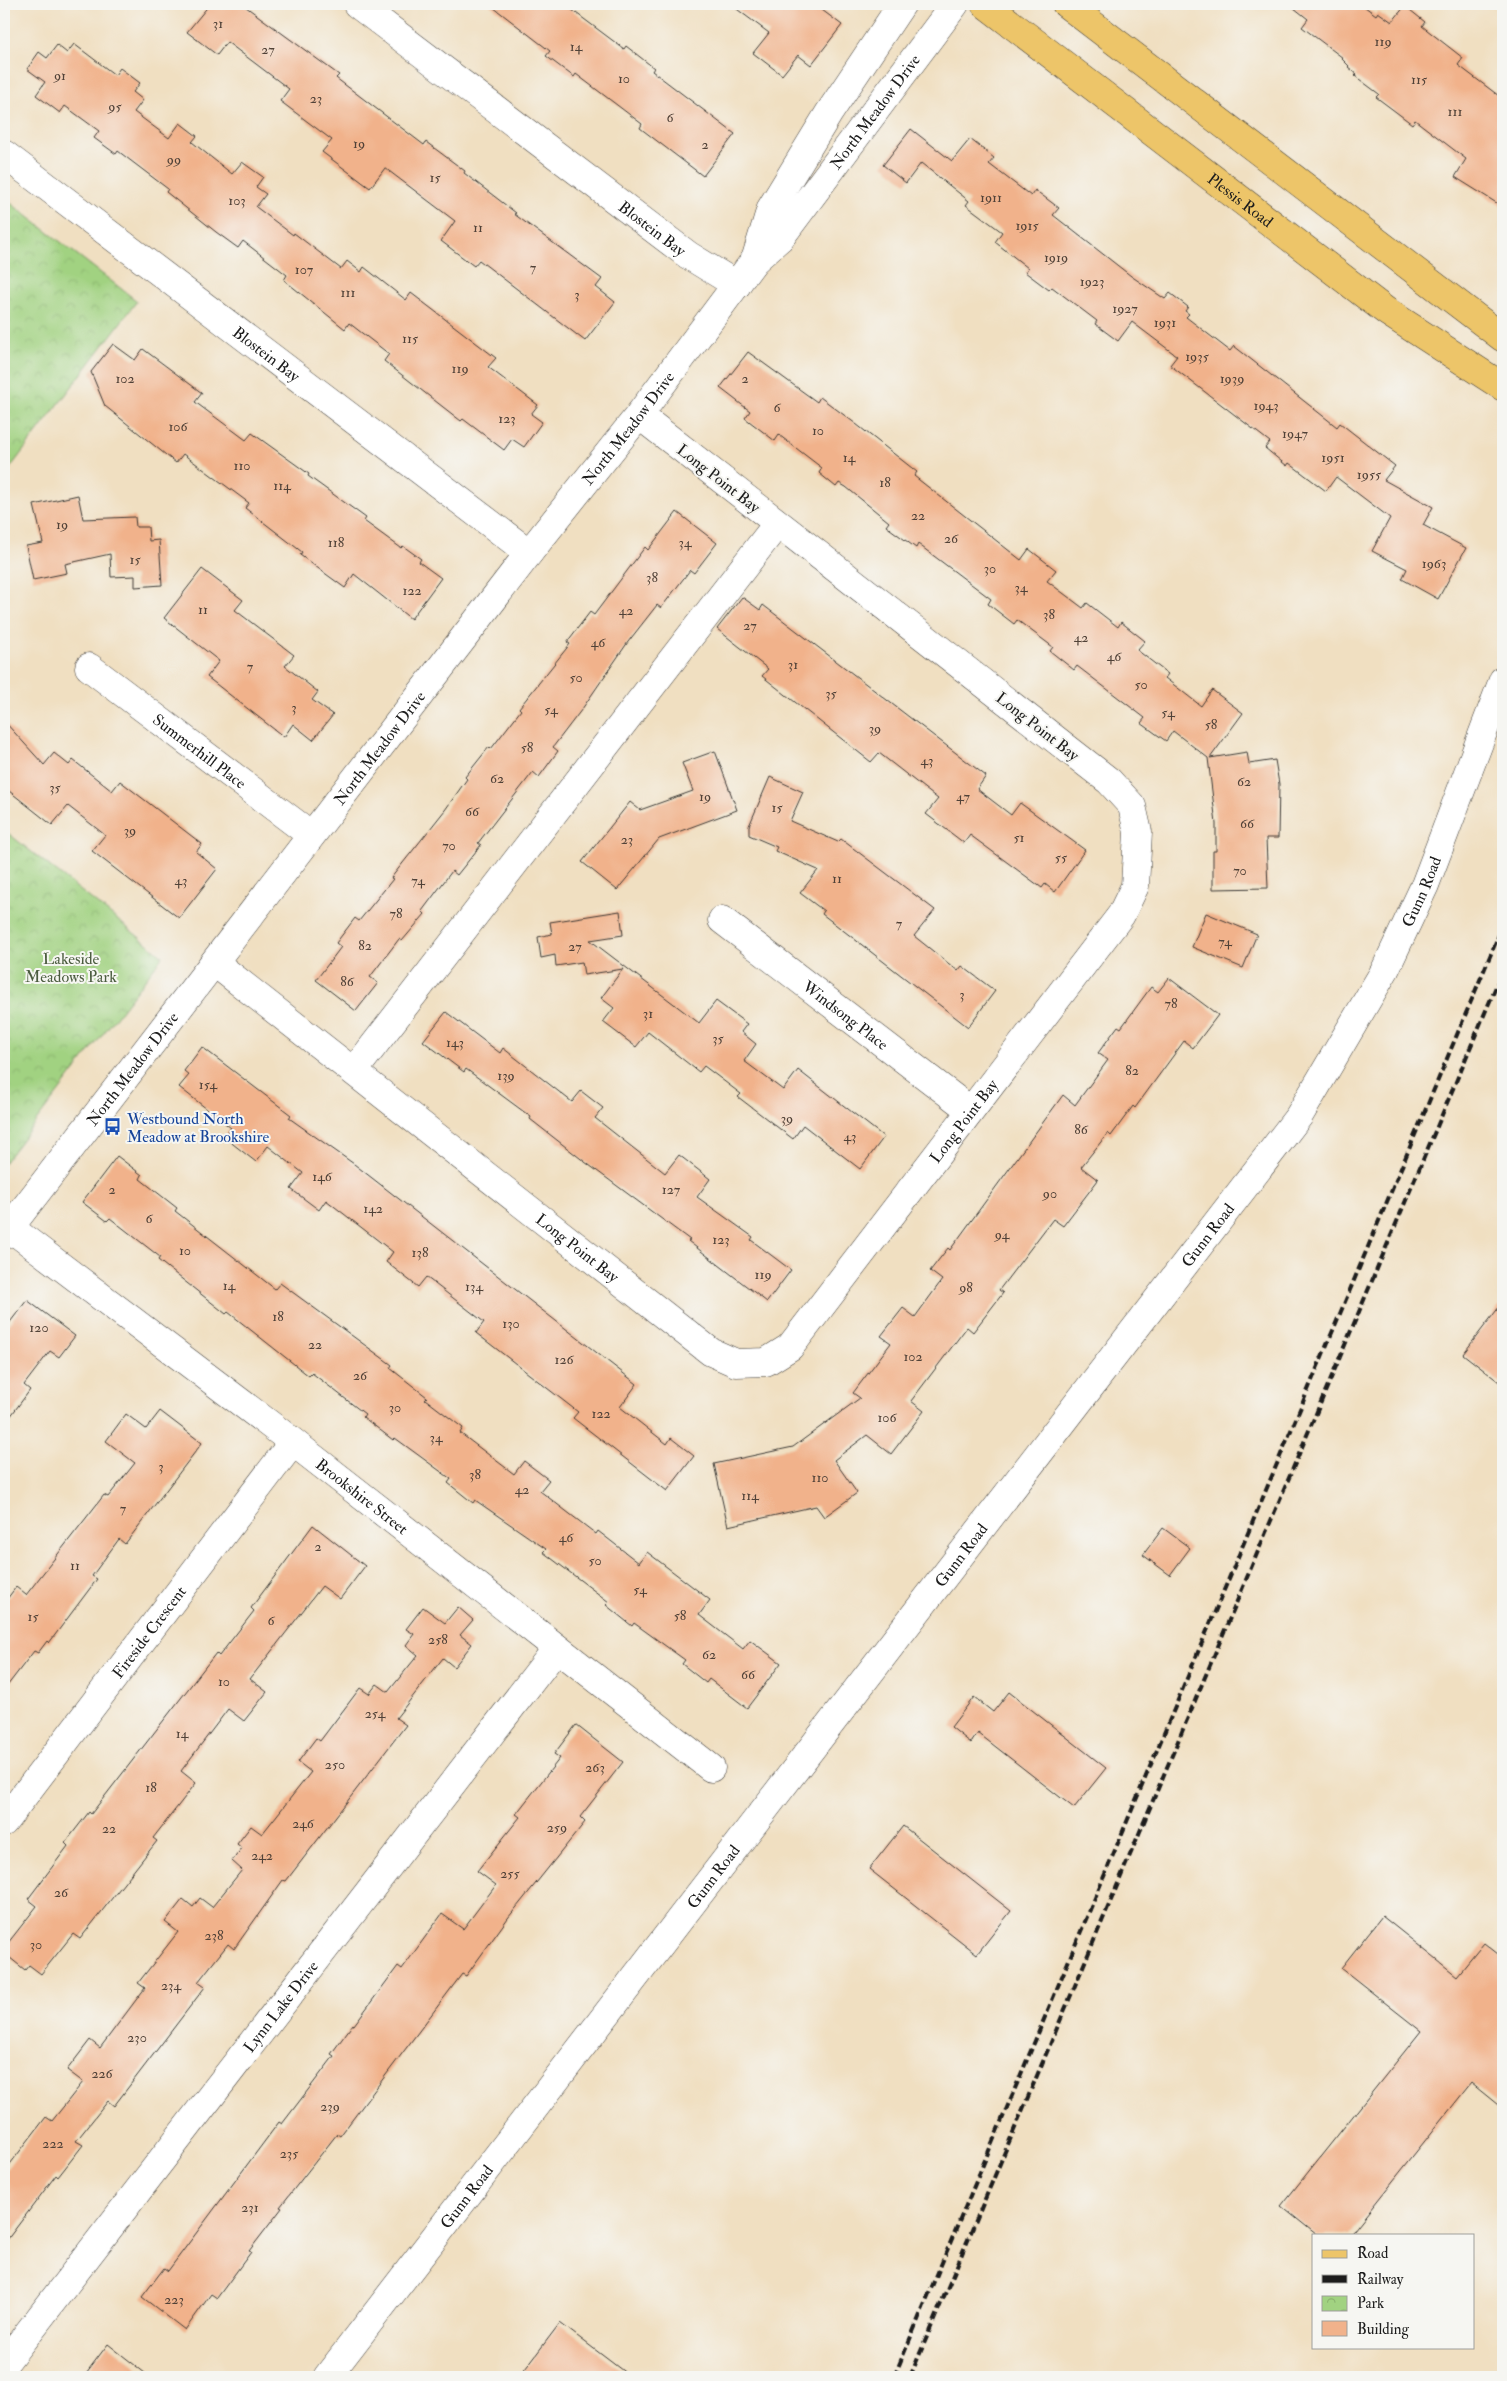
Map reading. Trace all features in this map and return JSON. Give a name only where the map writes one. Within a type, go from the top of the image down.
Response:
[{"type":"main road","name":"Plessis Road","points":[[984,4],[1378,306],[1501,387]]},
{"type":"main road","points":[[1066,4],[1503,338]]},
{"type":"street","name":"Blostein Bay","points":[[357,4],[688,255],[737,285]]},
{"type":"street","name":"North Meadow Drive","points":[[754,261],[771,208],[829,113],[902,4]]},
{"type":"street","name":"North Meadow Drive","points":[[7,1231],[529,553],[639,415],[754,261],[780,238],[955,4]]},
{"type":"street","name":"Blostein Bay","points":[[4,154],[529,553]]},
{"type":"street","name":"Long Point Bay","points":[[215,963],[711,1352],[736,1363],[766,1362],[790,1347],[1121,915],[1135,886],[1138,866],[1138,832],[1132,806],[1109,781],[639,415]]},
{"type":"street","points":[[354,1071],[778,524]]},
{"type":"street","name":"Summerhill Place","points":[[89,667],[311,835]]},
{"type":"street","name":"Gunn Road","points":[[326,2377],[1299,1116],[1385,970],[1421,894],[1503,680]]},
{"type":"street","name":"Windsong Place","points":[[722,920],[970,1110]]},
{"type":"street","name":"Brookshire Street","points":[[7,1231],[293,1442],[711,1768]]},
{"type":"street","name":"Fireside Crescent","points":[[4,1822],[293,1442]]},
{"type":"street","name":"Lynn Lake Drive","points":[[4,2364],[556,1648]]},
{"type":"green space","points":[[4,198],[137,301],[4,476]]},
{"type":"green space","name":"Lakeside Meadows Park","points":[[4,830],[163,956],[4,1163]]},
{"type":"building","points":[[210,4],[242,4],[339,75],[336,78],[424,145],[426,142],[465,171],[464,173],[516,213],[514,214],[602,279],[596,287],[615,302],[585,341],[479,260],[474,266],[441,241],[455,221],[385,168],[370,188],[322,152],[332,140],[280,101],[289,89],[227,42],[217,55],[187,32]]},
{"type":"building","points":[[489,4],[564,4],[624,49],[626,46],[654,68],[652,71],[735,134],[703,176],[640,128],[642,124],[576,74],[574,77],[546,56],[550,51]]},
{"type":"building","points":[[730,4],[814,4],[842,25],[811,65],[798,55],[782,75],[753,53],[769,33]]},
{"type":"building","points":[[1289,4],[1361,4],[1376,15],[1378,12],[1392,22],[1405,6],[1425,22],[1422,26],[1463,58],[1458,65],[1503,99],[1503,207],[1455,177],[1466,159],[1415,120],[1412,124],[1376,97],[1379,94],[1355,76],[1357,74],[1348,67],[1343,58],[1302,27],[1308,19]]},
{"type":"building","points":[[74,44],[115,75],[120,68],[140,83],[133,92],[143,100],[134,112],[169,138],[180,123],[197,136],[192,142],[232,174],[242,162],[263,177],[256,187],[266,194],[256,207],[293,235],[294,233],[341,269],[347,261],[361,272],[364,267],[406,300],[411,293],[496,358],[488,367],[538,405],[531,414],[542,422],[524,447],[512,439],[504,450],[463,419],[461,421],[384,361],[389,354],[349,323],[345,329],[284,280],[287,275],[243,241],[238,248],[166,192],[168,189],[118,151],[116,154],[94,138],[99,131],[65,106],[60,113],[36,95],[45,82],[27,69],[39,52],[47,58],[57,45],[67,53]]},
{"type":"building","points":[[911,129],[952,161],[970,139],[994,158],[989,164],[1031,196],[1035,190],[1059,208],[1053,215],[1131,276],[1165,299],[1170,293],[1188,307],[1185,311],[1189,314],[1186,317],[1230,351],[1234,346],[1337,427],[1340,423],[1395,466],[1384,480],[1433,507],[1423,525],[1466,548],[1438,599],[1402,579],[1407,569],[1372,551],[1390,518],[1336,477],[1326,491],[1289,463],[1287,466],[1265,448],[1270,442],[1170,365],[1177,356],[1132,322],[1118,341],[1095,324],[1097,321],[1052,287],[1049,290],[1025,272],[1028,268],[995,242],[1002,232],[966,205],[969,201],[921,163],[906,183],[883,165]]},
{"type":"building","points":[[113,344],[135,360],[143,349],[202,393],[195,402],[246,440],[252,433],[366,518],[364,521],[401,548],[403,546],[421,559],[419,562],[441,578],[411,619],[354,574],[345,588],[300,555],[302,552],[245,508],[249,503],[183,454],[176,463],[105,406],[91,372]]},
{"type":"building","points":[[748,352],[817,402],[820,397],[856,424],[917,472],[914,476],[1021,560],[1029,549],[1056,570],[1047,581],[1083,608],[1087,603],[1118,627],[1121,622],[1145,641],[1137,650],[1168,674],[1165,678],[1201,706],[1212,690],[1243,713],[1210,758],[1247,752],[1249,764],[1275,760],[1279,784],[1278,838],[1266,838],[1268,888],[1213,889],[1213,851],[1216,851],[1216,824],[1208,758],[1173,731],[1166,741],[1141,723],[1145,718],[1077,666],[1074,670],[1050,651],[1053,647],[1017,620],[1014,624],[988,604],[991,599],[918,544],[916,548],[886,526],[889,522],[846,487],[839,483],[836,487],[819,473],[822,468],[779,435],[775,441],[745,418],[750,411],[720,388]]},
{"type":"building","points":[[78,495],[83,519],[135,517],[136,527],[148,527],[149,541],[159,540],[162,585],[135,587],[135,576],[111,577],[110,554],[65,564],[67,573],[33,580],[26,546],[43,543],[34,505]]},
{"type":"building","points":[[677,512],[717,543],[694,573],[690,570],[661,608],[657,605],[628,642],[582,709],[553,747],[558,751],[539,777],[533,772],[478,843],[481,845],[457,875],[452,871],[422,911],[425,914],[402,941],[399,939],[370,977],[378,983],[356,1011],[316,980],[341,947],[336,943],[355,918],[359,921],[393,879],[391,878],[467,779],[465,777],[489,747],[491,749],[521,710],[519,708],[570,644],[567,642],[590,612],[594,615],[645,547],[648,550]]},
{"type":"building","points":[[202,569],[243,600],[235,610],[294,655],[285,666],[318,692],[312,700],[333,715],[313,740],[293,724],[284,737],[207,677],[219,661],[164,618]]},
{"type":"building","points":[[742,597],[760,610],[763,605],[986,776],[977,789],[1011,815],[1020,803],[1085,850],[1055,892],[1045,884],[1042,888],[970,835],[964,843],[926,814],[938,799],[879,753],[871,762],[762,676],[768,669],[717,629]]},
{"type":"building","points":[[4,721],[44,765],[54,753],[69,765],[73,760],[112,791],[120,781],[202,844],[196,852],[217,869],[179,918],[92,851],[105,835],[68,806],[52,825],[4,787]]},
{"type":"building","points":[[715,751],[737,810],[659,839],[617,890],[582,862],[630,802],[640,810],[693,791],[682,763]]},
{"type":"building","points":[[770,777],[803,792],[790,821],[838,842],[841,839],[935,910],[914,936],[958,971],[962,966],[995,991],[968,1027],[822,914],[824,911],[800,893],[818,870],[775,851],[777,847],[749,835],[749,826]]},
{"type":"building","points":[[620,911],[623,935],[590,940],[699,1023],[716,1001],[747,1024],[741,1032],[756,1044],[744,1061],[783,1090],[798,1070],[884,1137],[860,1169],[803,1125],[793,1139],[738,1097],[741,1094],[704,1066],[699,1072],[648,1032],[636,1047],[603,1022],[614,1008],[601,998],[623,969],[584,975],[582,962],[556,966],[555,955],[541,958],[538,937],[552,934],[550,922]]},
{"type":"building","points":[[1206,913],[1257,934],[1243,968],[1192,947]]},
{"type":"building","points":[[1169,978],[1218,1015],[1193,1048],[1184,1041],[1135,1108],[1133,1106],[1111,1136],[1108,1133],[1081,1167],[1098,1180],[1063,1226],[1053,1219],[999,1290],[1003,1293],[973,1332],[967,1327],[911,1401],[924,1411],[891,1454],[867,1435],[834,1460],[857,1493],[824,1517],[816,1506],[728,1526],[714,1464],[793,1447],[860,1398],[853,1393],[891,1343],[881,1336],[903,1308],[915,1317],[942,1280],[930,1271],[948,1248],[950,1250],[1063,1095],[1075,1105],[1108,1060],[1098,1053],[1118,1026],[1121,1028],[1151,987],[1158,992]]},
{"type":"building","points":[[446,1012],[500,1053],[503,1048],[572,1102],[581,1091],[603,1108],[595,1118],[665,1173],[679,1155],[710,1179],[697,1197],[753,1237],[751,1240],[791,1270],[767,1302],[688,1241],[690,1240],[530,1119],[531,1117],[466,1069],[464,1072],[423,1041]]},
{"type":"building","points":[[202,1047],[291,1115],[289,1118],[354,1164],[637,1384],[620,1407],[667,1444],[671,1438],[694,1456],[667,1491],[573,1418],[578,1412],[476,1333],[484,1322],[426,1277],[418,1287],[386,1262],[393,1252],[326,1200],[319,1210],[291,1189],[303,1173],[268,1146],[256,1162],[224,1137],[231,1128],[179,1087],[189,1075],[184,1071]]},
{"type":"building","points":[[117,1156],[142,1175],[140,1179],[177,1208],[175,1211],[275,1289],[280,1283],[392,1365],[390,1368],[427,1397],[425,1399],[463,1428],[460,1433],[514,1474],[524,1461],[549,1480],[540,1491],[596,1534],[598,1531],[639,1563],[647,1552],[710,1600],[699,1615],[743,1649],[750,1640],[781,1663],[747,1708],[709,1679],[706,1683],[682,1664],[685,1660],[634,1623],[632,1626],[606,1605],[609,1602],[543,1552],[546,1549],[475,1500],[473,1503],[448,1483],[451,1479],[395,1438],[393,1440],[363,1417],[365,1414],[312,1373],[309,1376],[228,1312],[226,1314],[158,1260],[160,1257],[110,1218],[107,1221],[82,1202]]},
{"type":"building","points":[[27,1300],[75,1336],[59,1357],[50,1351],[24,1385],[30,1390],[4,1425],[4,1330]]},
{"type":"building","points":[[1503,1302],[1503,1385],[1463,1354]]},
{"type":"building","points":[[160,1411],[202,1443],[125,1544],[119,1539],[92,1576],[97,1579],[49,1643],[47,1641],[38,1653],[34,1651],[4,1690],[4,1603],[16,1587],[26,1595],[104,1495],[108,1497],[135,1463],[106,1441],[126,1414],[146,1429]]},
{"type":"building","points":[[313,1525],[365,1566],[340,1599],[322,1586],[250,1679],[267,1692],[244,1721],[228,1709],[181,1771],[196,1783],[153,1838],[157,1841],[80,1939],[73,1934],[41,1974],[29,1965],[25,1970],[4,1953],[4,1948],[37,1906],[28,1899],[68,1846],[65,1843],[89,1812],[91,1814],[216,1653],[219,1656],[254,1611],[251,1608]]},
{"type":"building","points":[[1163,1528],[1190,1548],[1170,1575],[1143,1555]]},
{"type":"building","points":[[423,1607],[445,1623],[458,1607],[473,1620],[460,1635],[472,1644],[454,1667],[443,1658],[396,1718],[406,1725],[286,1881],[283,1880],[234,1949],[228,1944],[198,1982],[205,1987],[114,2106],[108,2101],[76,2141],[83,2145],[58,2177],[56,2175],[4,2244],[4,2172],[46,2117],[52,2121],[83,2082],[67,2070],[90,2040],[100,2048],[145,1988],[138,1983],[178,1932],[165,1922],[183,1899],[193,1907],[200,1898],[212,1907],[242,1870],[232,1861],[242,1848],[237,1844],[251,1826],[262,1834],[311,1772],[298,1762],[316,1738],[320,1741],[360,1688],[369,1694],[377,1684],[388,1692],[418,1655],[406,1645],[414,1634],[406,1629]]},
{"type":"building","points":[[1009,1692],[1106,1768],[1074,1808],[978,1733],[971,1743],[951,1727],[974,1697],[993,1712]]},
{"type":"building","points":[[576,1725],[623,1762],[580,1817],[585,1822],[508,1918],[466,1976],[462,1974],[340,2136],[337,2134],[280,2207],[282,2208],[249,2251],[251,2252],[217,2298],[211,2294],[185,2330],[142,2297],[164,2268],[168,2271],[279,2122],[282,2124],[334,2056],[331,2054],[353,2024],[398,1966],[402,1969],[442,1914],[463,1929],[496,1885],[477,1871],[520,1817],[516,1814],[560,1758],[554,1754]]},
{"type":"building","points":[[903,1826],[1011,1911],[977,1954],[869,1869]]},
{"type":"building","points":[[1382,1916],[1457,1976],[1484,1943],[1503,1958],[1503,2109],[1471,2083],[1351,2234],[1316,2234],[1281,2206],[1421,2031],[1341,1968]]},
{"type":"building","points":[[560,2323],[631,2377],[519,2377]]},
{"type":"building","points":[[108,2344],[150,2377],[83,2377]]},
{"type":"railway","points":[[894,2377],[1503,925]]},
{"type":"railway","points":[[910,2377],[1503,970]]},
{"type":"place","name":"Westbound North Meadow at Brookshire","points":[[113,1127]]}]
